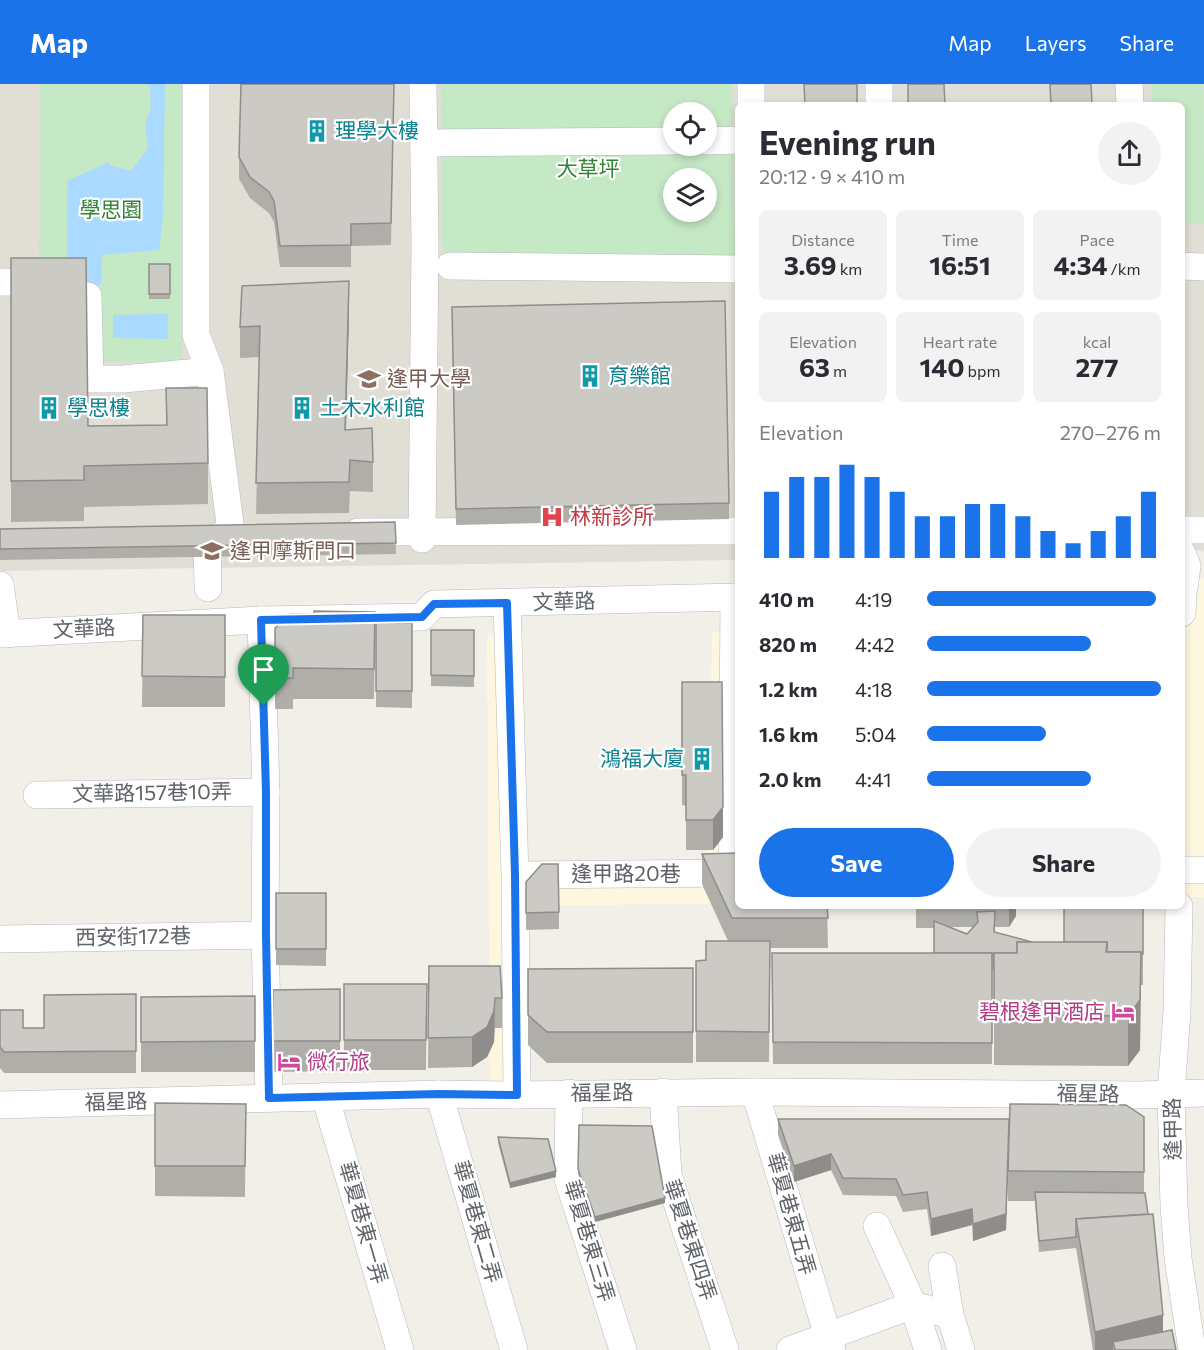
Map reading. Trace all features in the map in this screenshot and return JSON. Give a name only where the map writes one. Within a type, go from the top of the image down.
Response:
[{"type":"street","points":[[196,84],[196,335],[210,371],[243,531],[207,541],[208,588]]},
{"type":"street","points":[[419,537],[423,84]]},
{"type":"street","points":[[752,84],[752,102]]},
{"type":"street","points":[[879,84],[879,102]]},
{"type":"street","points":[[1129,84],[1130,102]]},
{"type":"street","points":[[717,141],[735,140]]},
{"type":"street","points":[[424,143],[663,141]]},
{"type":"street","points":[[450,266],[735,269]]},
{"type":"street","points":[[1185,266],[1204,267]]},
{"type":"street","points":[[0,282],[51,282],[52,296],[88,296],[90,379],[138,386],[210,371]]},
{"type":"street","points":[[1185,530],[1204,530]]},
{"type":"street","points":[[419,537],[735,531]]},
{"type":"street","points":[[338,532],[419,537],[735,538]]},
{"type":"street","points":[[1185,561],[1187,566],[1185,577]]},
{"type":"street","points":[[0,585],[3,634]]},
{"type":"street","points":[[1185,594],[1204,595]]},
{"type":"street","name":"文華路","points":[[3,634],[261,620],[422,617],[434,604],[735,597]]},
{"type":"street","points":[[507,603],[515,875],[517,1095]]},
{"type":"street","points":[[261,620],[266,792],[269,1098]]},
{"type":"street","name":"文華路157巷10弄","points":[[37,795],[266,792]]},
{"type":"street","points":[[1185,870],[1204,870]]},
{"type":"street","name":"逢甲路20巷","points":[[515,875],[735,873]]},
{"type":"street","name":"逢甲路","points":[[1179,909],[1177,1011],[1172,1094],[1174,1205],[1178,1257],[1195,1336]]},
{"type":"street","name":"西安街172巷","points":[[0,939],[266,935]]},
{"type":"street","name":"華夏巷東四弄","points":[[663,1092],[668,1175],[725,1350]]},
{"type":"street","name":"華夏巷東五弄","points":[[755,1092],[829,1343]]},
{"type":"street","name":"華夏巷東三弄","points":[[569,1093],[568,1179],[623,1350]]},
{"type":"street","name":"福星路","points":[[0,1105],[439,1094],[1204,1093]]},
{"type":"street","name":"華夏巷東二弄","points":[[439,1094],[514,1350]]},
{"type":"street","name":"華夏巷東一弄","points":[[325,1096],[400,1350]]},
{"type":"street","points":[[877,1226],[912,1305],[928,1350]]},
{"type":"street","points":[[942,1266],[950,1315],[961,1350]]},
{"type":"street","points":[[790,1350],[829,1343],[912,1305],[950,1315]]},
{"type":"street","points":[[1164,1350],[1195,1336]]},
{"type":"shaded area","name":"逢甲大學","points":[[0,84],[1204,84],[1204,552],[1185,547],[1185,102],[735,102],[735,560],[0,571]]},
{"type":"shaded area","points":[[1204,579],[1204,897],[1185,897],[1185,580]]},
{"type":"shaded area","points":[[735,629],[735,903],[521,906],[525,1087],[490,1089],[487,636],[523,632],[525,868],[708,860],[712,633]]},
{"type":"green space","name":"學思園","points":[[40,84],[185,84],[182,361],[86,362],[39,299]]},
{"type":"green space","name":"大草坪","points":[[441,84],[732,84],[735,255],[442,253]]},
{"type":"green space","points":[[1152,84],[1203,84],[1204,224],[1185,224],[1185,102],[1152,102]]},
{"type":"water","points":[[146,84],[165,84],[163,216],[159,250],[102,255],[101,285],[67,286],[67,181],[109,162],[109,165],[131,171],[148,148],[145,124],[151,109],[150,87]]},
{"type":"water","points":[[168,314],[168,339],[113,338],[113,315]]},
{"type":"building","name":"理學大樓","points":[[241,84],[394,84],[391,223],[351,224],[351,245],[280,246],[274,201],[269,192],[250,177],[239,157]]},
{"type":"building","points":[[804,84],[857,84],[857,102],[805,102]]},
{"type":"building","points":[[908,84],[944,84],[945,102],[908,102]]},
{"type":"building","points":[[1050,84],[1091,84],[1092,102],[1051,102]]},
{"type":"building","name":"學思樓","points":[[11,258],[86,258],[88,426],[167,425],[166,388],[207,388],[208,463],[84,466],[84,480],[11,481]]},
{"type":"building","name":"學思園","points":[[149,264],[170,264],[170,294],[149,294]]},
{"type":"building","name":"土木水利館","points":[[349,281],[345,430],[372,428],[373,462],[350,460],[349,482],[256,483],[260,326],[240,327],[242,286]]},
{"type":"building","name":"育樂館","points":[[725,301],[729,503],[456,509],[452,307]]},
{"type":"building","points":[[395,522],[396,543],[0,549],[0,529]]},
{"type":"building","points":[[314,611],[375,612],[374,669],[293,668],[293,678],[275,678],[275,628],[290,614],[314,614]]},
{"type":"building","points":[[143,615],[225,615],[225,677],[142,676]]},
{"type":"building","points":[[376,623],[412,623],[412,691],[376,691]]},
{"type":"building","points":[[431,630],[474,630],[474,676],[431,675]]},
{"type":"building","name":"鴻福大廈","points":[[682,682],[722,682],[723,807],[713,820],[686,820],[686,775],[682,775]]},
{"type":"building","points":[[735,853],[735,909],[827,909],[828,918],[732,918],[702,854]]},
{"type":"building","points":[[542,864],[558,864],[559,912],[526,913],[526,882]]},
{"type":"building","points":[[276,893],[326,893],[326,949],[276,949]]},
{"type":"building","points":[[1064,909],[1143,909],[1143,954],[1141,952],[1107,952],[1107,942],[1064,942]]},
{"type":"building","points":[[995,911],[994,932],[1032,942],[1017,942],[1017,953],[994,953],[992,955],[992,953],[934,953],[934,921],[967,934],[978,922],[977,912]]},
{"type":"building","points":[[706,941],[770,941],[769,1032],[696,1031],[696,961],[706,960]]},
{"type":"building","points":[[1017,942],[1107,942],[1106,952],[1141,952],[1140,1000],[1128,1016],[994,1015],[994,953],[1017,953]]},
{"type":"building","points":[[772,953],[992,953],[992,1043],[773,1042]]},
{"type":"building","points":[[429,966],[500,966],[502,998],[495,998],[494,1011],[487,1027],[472,1037],[428,1038]]},
{"type":"building","points":[[693,968],[693,1032],[547,1032],[528,1015],[528,969]]},
{"type":"building","points":[[344,984],[427,984],[426,1040],[344,1040]]},
{"type":"building","points":[[340,989],[340,1041],[273,1041],[273,990]]},
{"type":"building","points":[[136,994],[136,1051],[4,1052],[0,1047],[0,1010],[23,1010],[23,1028],[44,1028],[44,995]]},
{"type":"building","points":[[255,996],[255,1041],[141,1042],[141,997]]},
{"type":"building","points":[[155,1103],[246,1104],[245,1166],[155,1166]]},
{"type":"building","points":[[1010,1104],[1126,1105],[1144,1117],[1144,1172],[1008,1171]]},
{"type":"building","points":[[778,1119],[1009,1119],[1006,1214],[973,1224],[972,1209],[931,1219],[927,1192],[903,1195],[896,1179],[843,1178],[831,1154],[794,1166]]},
{"type":"building","points":[[579,1125],[652,1126],[665,1198],[595,1217],[578,1169]]},
{"type":"building","points":[[498,1137],[548,1139],[556,1171],[510,1183]]},
{"type":"building","points":[[1035,1192],[1145,1193],[1148,1214],[1076,1219],[1076,1237],[1039,1241]]},
{"type":"building","points":[[1153,1214],[1163,1315],[1095,1332],[1076,1219]]},
{"type":"building","points":[[1172,1330],[1176,1350],[1115,1350],[1113,1342]]},
{"type":"place","name":"理學大樓","points":[[317,131]]},
{"type":"place","name":"育樂館","points":[[590,376]]},
{"type":"place","name":"逢甲大學","points":[[369,379]]},
{"type":"place","name":"學思樓","points":[[49,408]]},
{"type":"place","name":"土木水利館","points":[[302,408]]},
{"type":"place","name":"林新診所","points":[[552,517]]},
{"type":"place","name":"逢甲摩斯門口","points":[[212,551]]},
{"type":"place","name":"鴻福大廈","points":[[702,759]]},
{"type":"place","name":"碧根逢甲酒店","points":[[1123,1012]]},
{"type":"place","name":"微行旅","points":[[289,1062]]},
{"type":"route","points":[[507,603],[515,875],[517,1095],[439,1094],[269,1098],[264,706],[261,620],[422,617],[434,604],[507,603]]}]
